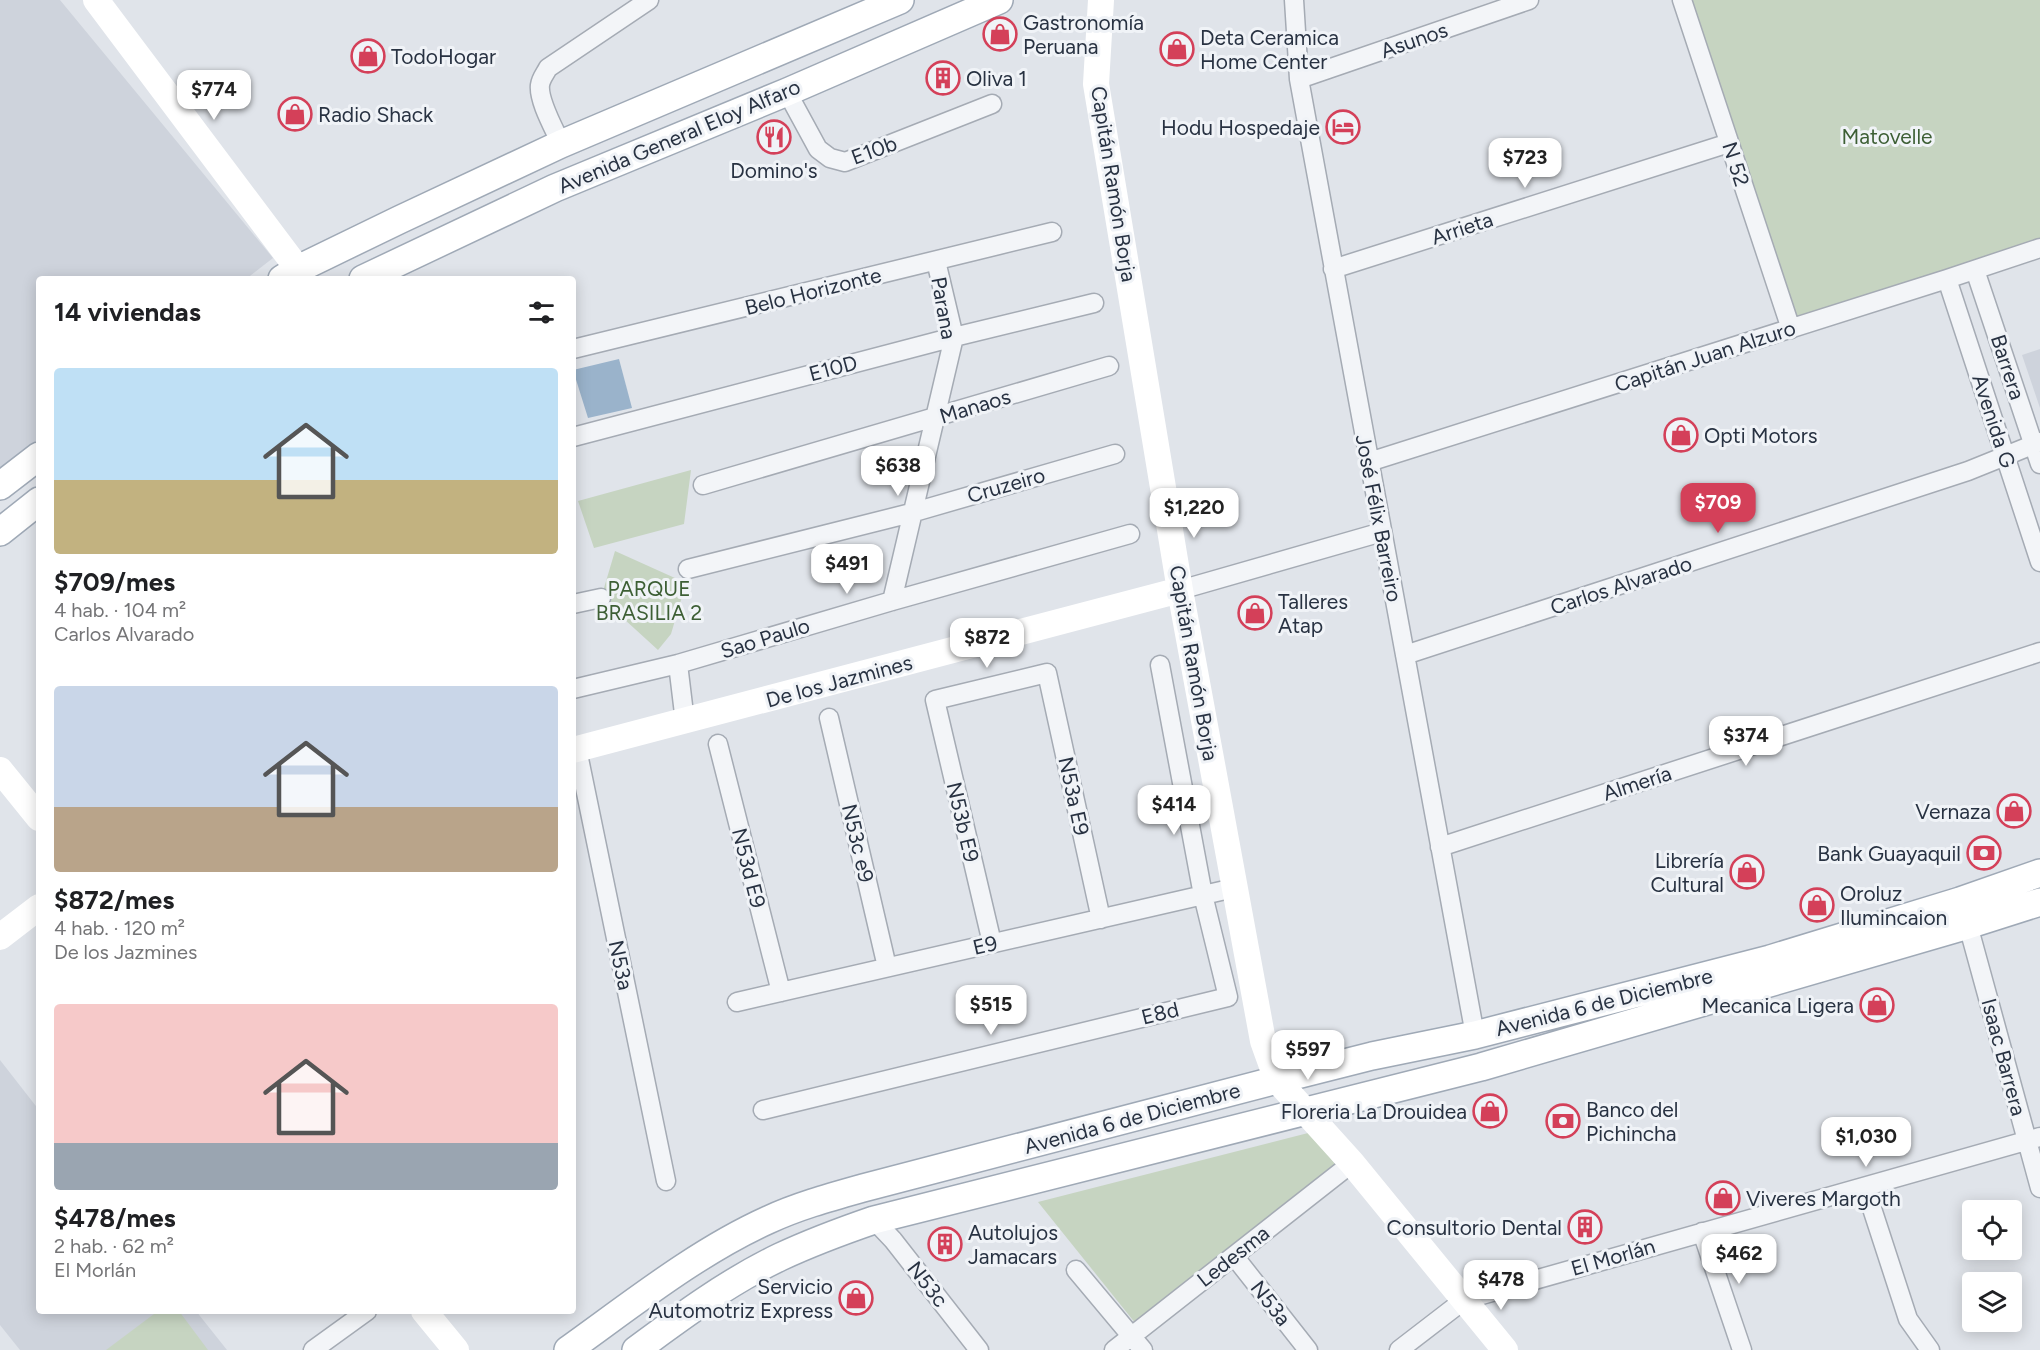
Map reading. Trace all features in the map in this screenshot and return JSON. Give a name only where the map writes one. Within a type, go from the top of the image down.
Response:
[{"type":"main road","name":"Avenida General Eloy Alfaro","points":[[290,274],[561,144],[900,0]]},
{"type":"main road","name":"Avenida General Eloy Alfaro","points":[[369,276],[555,188],[787,92],[999,0]]},
{"type":"main road","points":[[0,486],[36,458]]},
{"type":"main road","points":[[0,532],[36,503]]},
{"type":"main road","name":"Avenida 6 de Diciembre","points":[[568,1350],[688,1264],[765,1221],[797,1207],[1277,1080],[1372,1056],[1474,1035],[1770,959],[1960,901],[2040,873]]},
{"type":"main road","name":"Avenida 6 de Diciembre","points":[[636,1350],[702,1302],[777,1258],[874,1220],[1481,1067],[2040,902]]},
{"type":"street","points":[[96,0],[290,274]]},
{"type":"street","points":[[561,144],[539,88],[548,68],[649,0]]},
{"type":"street","name":"Capitán Ramón Borja","points":[[1101,0],[1096,84],[1180,590],[1263,1041],[1277,1080],[1352,1163],[1505,1350]]},
{"type":"street","name":"José Félix Barreiro","points":[[1294,0],[1299,79],[1474,1035]]},
{"type":"street","name":"Asunos","points":[[1299,79],[1529,0]]},
{"type":"street","name":"N 52","points":[[1682,0],[1791,329]]},
{"type":"street","name":"E10b","points":[[787,92],[818,149],[830,158],[845,162],[992,104]]},
{"type":"street","name":"Arrieta","points":[[1333,269],[1729,143]]},
{"type":"street","name":"Belo Horizonte","points":[[576,348],[1052,232]]},
{"type":"street","name":"Capitán Juan Alzuro","points":[[1369,462],[2040,248]]},
{"type":"street","name":"Parana","points":[[892,601],[954,337],[936,261]]},
{"type":"street","name":"Barrera","points":[[1976,270],[2037,443],[2040,464]]},
{"type":"street","name":"Avenida G","points":[[1947,279],[2040,562]]},
{"type":"street","name":"E10D","points":[[576,435],[1094,303]]},
{"type":"street","name":"Manaos","points":[[703,485],[1109,366]]},
{"type":"street","name":"Carlos Alvarado","points":[[1405,655],[1957,475],[2037,443]]},
{"type":"street","name":"Cruzeiro","points":[[688,569],[911,513],[1115,454]]},
{"type":"street","name":"De los Jazmines","points":[[576,750],[1180,590],[1382,532]]},
{"type":"street","name":"Sao Paulo","points":[[576,688],[678,664],[1130,534]]},
{"type":"street","points":[[576,603],[601,598]]},
{"type":"street","name":"Almería","points":[[1440,847],[2040,652]]},
{"type":"street","points":[[678,664],[685,722]]},
{"type":"street","name":"E8d","points":[[763,1110],[1228,997],[1203,896],[1160,665]]},
{"type":"street","name":"N53a E9","points":[[935,700],[1047,673],[1101,919]]},
{"type":"street","name":"N53b E9","points":[[935,700],[992,944]]},
{"type":"street","name":"N53c e9","points":[[829,718],[887,967]]},
{"type":"street","name":"N53d E9","points":[[718,744],[781,992]]},
{"type":"street","name":"N53a","points":[[576,755],[666,1181]]},
{"type":"street","points":[[0,770],[36,814]]},
{"type":"street","name":"E9","points":[[737,1002],[1234,888]]},
{"type":"street","points":[[0,937],[36,909]]},
{"type":"street","name":"Isaac Barrera","points":[[1968,925],[2033,1139],[2040,1188]]},
{"type":"street","name":"El Morlán","points":[[1464,1300],[2033,1139]]},
{"type":"street","name":"Ledesma","points":[[1114,1350],[1137,1343],[1234,1256],[1352,1163]]},
{"type":"street","points":[[1865,1187],[1908,1319],[1930,1350]]},
{"type":"street","name":"N53c","points":[[874,1220],[893,1240],[978,1349]]},
{"type":"street","points":[[1702,1232],[1742,1350]]},
{"type":"street","name":"N53a","points":[[1234,1256],[1308,1350]]},
{"type":"street","points":[[1077,1270],[1137,1343]]},
{"type":"street","points":[[1399,1350],[1464,1300]]},
{"type":"street","points":[[313,1350],[363,1314]]},
{"type":"street","points":[[426,1314],[456,1350]]},
{"type":"shaded area","points":[[0,0],[60,0],[273,258],[250,276],[36,276],[36,441],[0,469]]},
{"type":"shaded area","points":[[2040,349],[2040,408],[2022,355]]},
{"type":"shaded area","points":[[0,1060],[36,1106],[36,1314],[198,1314],[227,1350],[20,1350],[0,1325]]},
{"type":"green space","name":"Matovelle","points":[[1686,0],[2040,0],[2040,247],[1790,326]]},
{"type":"green space","points":[[691,470],[684,524],[594,548],[578,501]]},
{"type":"green space","name":"PARQUE BRASILIA 2","points":[[615,551],[686,583],[671,634],[658,650],[601,598]]},
{"type":"green space","points":[[1312,1132],[1335,1164],[1136,1324],[1038,1202]]},
{"type":"green space","points":[[154,1314],[181,1314],[208,1350],[106,1350]]},
{"type":"water","points":[[619,359],[632,408],[588,418],[576,380],[576,369]]},
{"type":"place","name":"Gastronomía Peruana","points":[[1000,34]]},
{"type":"place","name":"Deta Ceramica Home Center","points":[[1177,49]]},
{"type":"place","name":"TodoHogar","points":[[368,56]]},
{"type":"place","name":"Oliva 1","points":[[943,78]]},
{"type":"place","name":"Radio Shack","points":[[295,114]]},
{"type":"place","name":"Hodu Hospedaje","points":[[1343,127]]},
{"type":"place","name":"Domino's","points":[[774,137]]},
{"type":"place","name":"Opti Motors","points":[[1681,435]]},
{"type":"place","name":"Talleres Atap","points":[[1255,613]]},
{"type":"place","name":"Vernaza","points":[[2014,811]]},
{"type":"place","name":"Bank Guayaquil","points":[[1984,853]]},
{"type":"place","name":"Librería Cultural","points":[[1747,872]]},
{"type":"place","name":"Oroluz Ilumincaion","points":[[1817,905]]},
{"type":"place","name":"Mecanica Ligera","points":[[1877,1005]]},
{"type":"place","name":"Floreria La Drouidea","points":[[1490,1111]]},
{"type":"place","name":"Banco del Pichincha","points":[[1563,1121]]},
{"type":"place","name":"Viveres Margoth","points":[[1723,1198]]},
{"type":"place","name":"Consultorio Dental","points":[[1585,1227]]},
{"type":"place","name":"Autolujos Jamacars","points":[[945,1244]]},
{"type":"place","name":"Servicio Automotriz Express","points":[[856,1298]]}]
